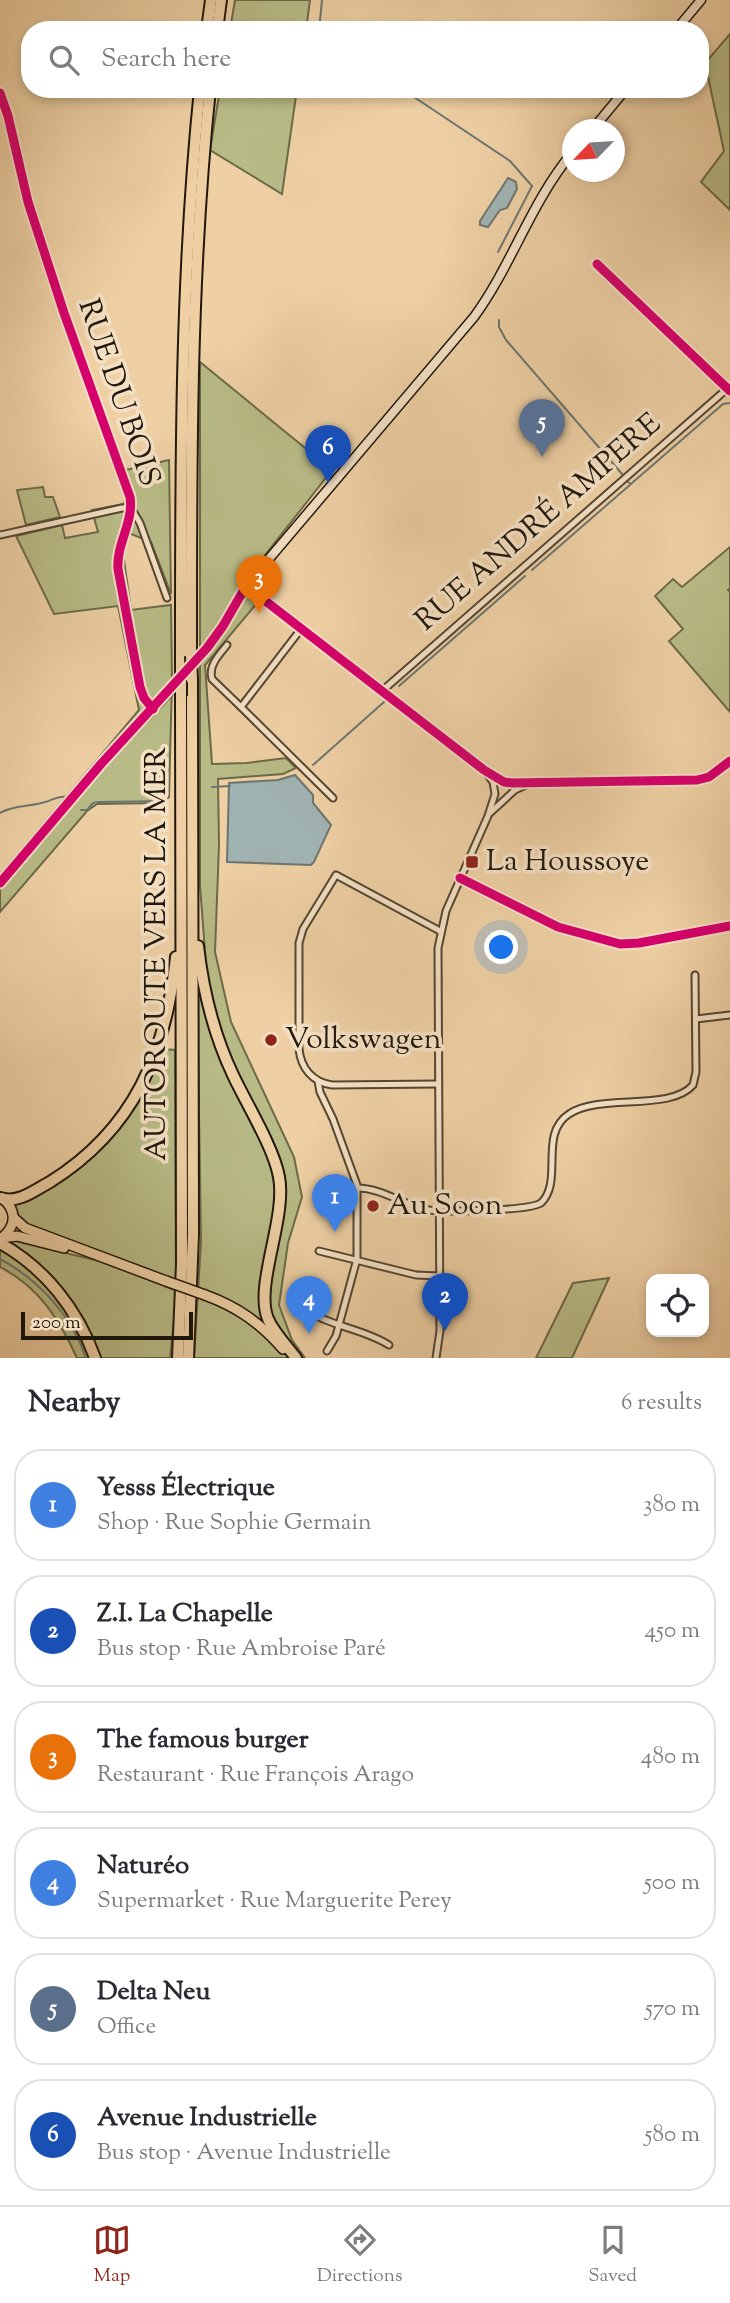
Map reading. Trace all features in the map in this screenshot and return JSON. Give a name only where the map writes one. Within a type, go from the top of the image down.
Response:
[{"type":"highway","points":[[208,21],[211,0]]},
{"type":"highway","points":[[218,21],[221,0]]},
{"type":"highway","name":"AUTOROUTE VERS LA MER","points":[[178,1358],[182,1264],[183,315],[199,98]]},
{"type":"highway","points":[[188,1358],[193,1248],[193,338],[209,98]]},
{"type":"highway","points":[[192,888],[201,967],[213,1022],[228,1063],[274,1159],[279,1176],[280,1205],[267,1279],[265,1308],[271,1325],[296,1358]]},
{"type":"highway","points":[[1,1197],[19,1199],[58,1177],[95,1147],[124,1114],[147,1076],[159,1045],[172,993],[177,937],[182,927]]},
{"type":"highway","points":[[1,1240],[30,1263],[65,1300],[83,1328],[94,1358]]},
{"type":"main road","points":[[1,1197],[11,1208],[14,1218],[12,1227],[1,1240]]},
{"type":"main road","points":[[14,1218],[25,1227],[205,1295],[249,1316],[290,1358]]},
{"type":"main road","points":[[1,1240],[18,1236],[99,1257]]},
{"type":"street","points":[[684,21],[701,0]]},
{"type":"street","name":"RUE DU BOIS","points":[[0,93],[9,116],[32,213],[81,364],[128,488],[131,508],[118,554],[118,569],[140,687],[144,698],[153,709]]},
{"type":"street","points":[[601,119],[619,98]]},
{"type":"street","points":[[0,883],[101,764],[212,642],[246,586],[474,317],[496,283],[547,187],[562,167]]},
{"type":"street","points":[[597,264],[729,390]]},
{"type":"street","name":"RUE ANDRÉ AMPERE","points":[[382,691],[729,390]]},
{"type":"street","points":[[0,535],[131,508],[140,523],[167,598]]},
{"type":"street","points":[[246,586],[484,770],[505,782],[511,787],[509,796]]},
{"type":"street","points":[[241,707],[301,629]]},
{"type":"street","points":[[227,645],[217,657],[210,674],[212,679],[333,798]]},
{"type":"street","points":[[436,1358],[440,1331],[437,958],[440,931],[446,911],[488,816],[495,790],[498,784],[505,782],[535,784],[702,780],[730,761]]},
{"type":"street","points":[[484,770],[492,779],[499,797],[509,796]]},
{"type":"street","points":[[488,816],[520,787],[535,784]]},
{"type":"street","points":[[438,1084],[332,1085],[318,1081],[306,1070],[299,1053],[299,943],[303,929],[336,875],[440,931]]},
{"type":"street","points":[[460,878],[558,928],[620,944],[730,926]]},
{"type":"street","points":[[357,1188],[371,1189],[426,1209],[523,1209],[541,1203],[549,1191],[555,1133],[568,1114],[587,1106],[678,1096],[691,1088],[696,1077],[695,975]]},
{"type":"street","points":[[696,1019],[730,1015]]},
{"type":"street","points":[[318,1081],[357,1188],[357,1259],[339,1325],[327,1351]]},
{"type":"street","points":[[319,1251],[416,1275],[439,1276]]},
{"type":"street","points":[[307,1311],[321,1320],[374,1336],[389,1345]]},
{"type":"green space","points":[[235,0],[310,0],[307,21],[232,21]]},
{"type":"green space","points":[[730,34],[730,210],[701,182],[724,151],[709,82],[709,58]]},
{"type":"green space","points":[[219,98],[296,98],[282,194],[210,150]]},
{"type":"green space","points":[[200,362],[332,470],[240,587],[257,603],[205,665],[212,764],[286,758],[296,768],[283,774],[218,779],[219,845],[215,952],[231,1022],[294,1157],[302,1197],[288,1243],[279,1305],[292,1340],[305,1358],[194,1358],[201,1242],[197,981],[207,977],[200,886]]},
{"type":"green space","points":[[169,460],[171,594],[151,542],[129,533],[123,553],[131,610],[171,605],[169,797],[162,803],[97,804],[87,811],[0,912],[0,875],[139,710],[118,606],[54,614],[16,536],[62,525],[65,538],[98,532],[92,510],[124,504],[126,495],[117,472]]},
{"type":"green space","points":[[43,487],[45,497],[53,497],[60,517],[26,525],[17,490]]},
{"type":"green space","points":[[730,547],[730,712],[669,641],[683,629],[655,596],[673,579],[682,587]]},
{"type":"green space","points":[[163,1049],[175,1050],[176,1280],[27,1225],[20,1221],[14,1204],[58,1181],[96,1154],[136,1105]]},
{"type":"green space","points":[[12,1240],[103,1262],[177,1291],[170,1358],[77,1358],[55,1317],[37,1294],[0,1267],[0,1244]]},
{"type":"green space","points":[[609,1278],[572,1358],[536,1358],[573,1283]]},
{"type":"shaded area","points":[[508,178],[516,182],[517,189],[507,208],[500,210],[488,227],[480,225],[480,221]]},
{"type":"shaded area","points":[[295,775],[313,795],[313,803],[331,825],[314,862],[311,865],[227,862],[229,783],[278,780]]},
{"type":"waterway","points":[[320,21],[322,0]]},
{"type":"waterway","points":[[416,98],[510,161],[532,186],[498,252]]},
{"type":"waterway","points":[[499,320],[499,327],[506,340],[622,474]]},
{"type":"waterway","points":[[632,483],[723,404],[730,403]]},
{"type":"waterway","points":[[532,570],[631,484],[628,482]]},
{"type":"waterway","points":[[399,686],[525,576]]},
{"type":"waterway","points":[[313,765],[384,702]]},
{"type":"waterway","points":[[212,787],[230,786]]},
{"type":"waterway","points":[[0,813],[66,797]]},
{"type":"waterway","points":[[81,810],[87,810],[93,803],[98,802],[167,801]]},
{"type":"waterway","points":[[0,1259],[41,1288],[63,1314],[86,1358]]},
{"type":"cycle path","points":[[0,93],[28,202],[64,313],[130,497],[130,515],[118,569],[140,687],[144,698],[153,709]]},
{"type":"cycle path","points":[[597,264],[730,391]]},
{"type":"cycle path","points":[[0,883],[101,764],[207,648],[246,586],[484,770],[504,782],[697,780],[709,777],[730,761]]},
{"type":"cycle path","points":[[460,878],[558,927],[620,944],[730,926]]},
{"type":"place","name":"Delta Neu","points":[[542,457]]},
{"type":"place","name":"Avenue Industrielle","points":[[328,483]]},
{"type":"place","name":"The famous burger","points":[[259,613]]},
{"type":"place","name":"La Houssoye","points":[[472,862]]},
{"type":"place","name":"Volkswagen","points":[[271,1040]]},
{"type":"place","name":"Au Soon","points":[[373,1206]]},
{"type":"place","name":"Yesss Électrique","points":[[335,1232]]},
{"type":"place","name":"Z.I. La Chapelle","points":[[445,1331]]},
{"type":"place","name":"Naturéo","points":[[309,1334]]}]
